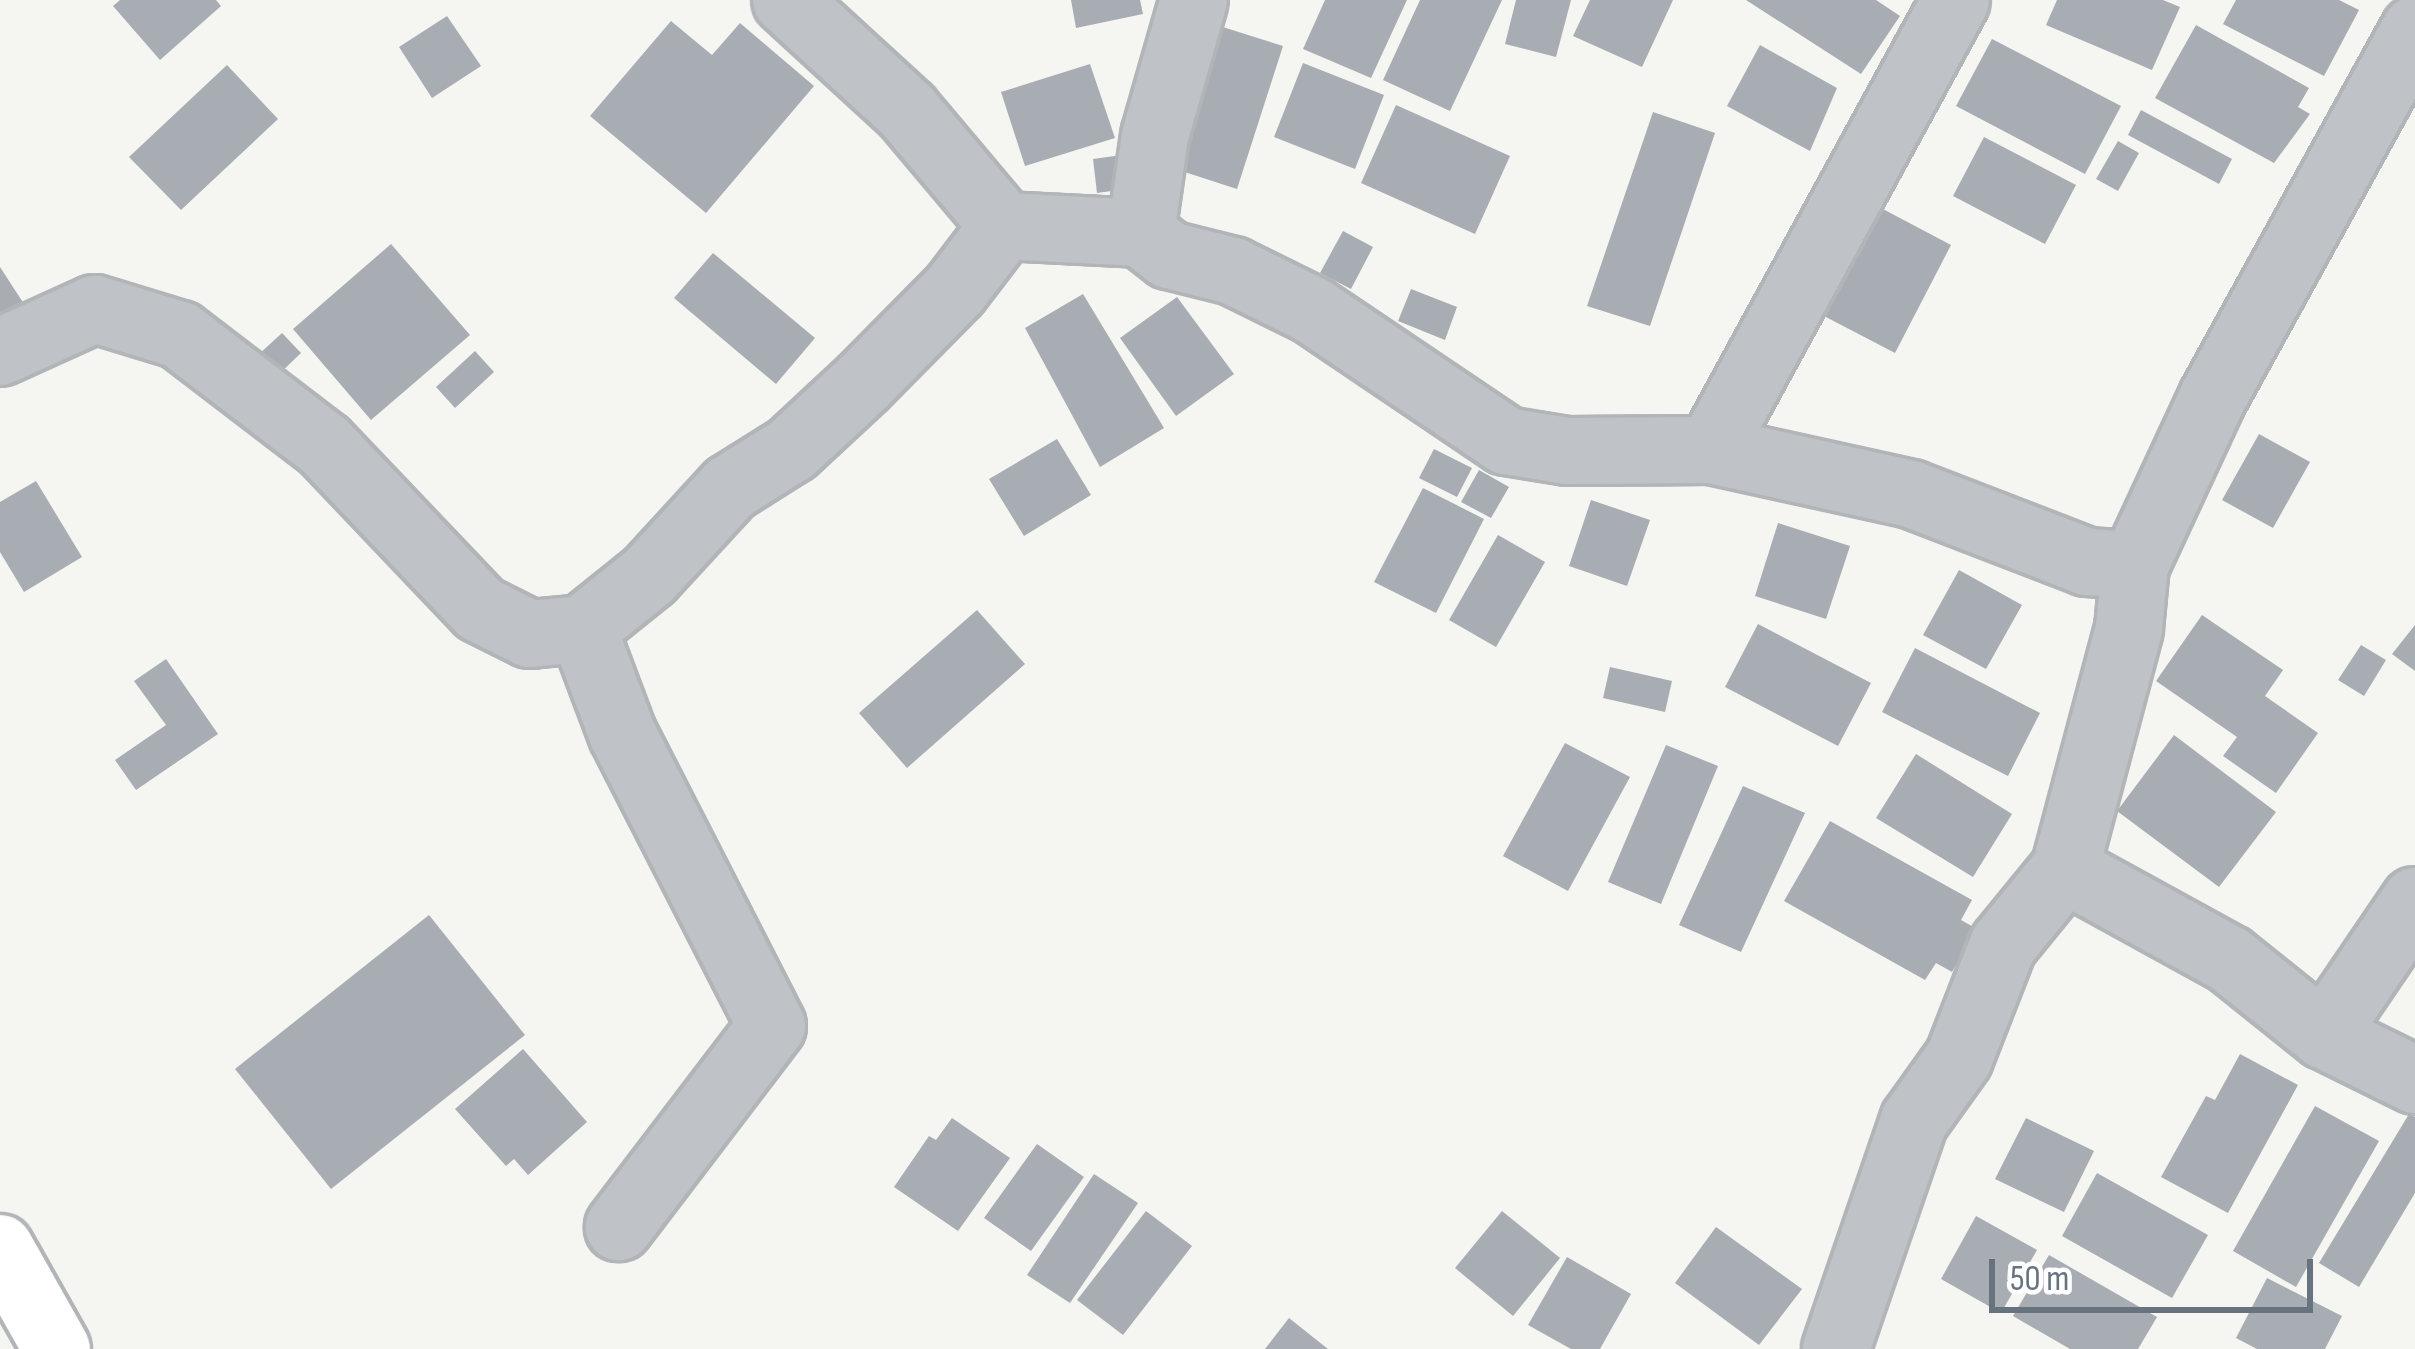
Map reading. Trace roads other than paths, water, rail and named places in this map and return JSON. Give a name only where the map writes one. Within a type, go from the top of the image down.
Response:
[{"type":"highway","points":[[0,1248],[57,1349]]},
{"type":"street","points":[[786,0],[907,111],[1004,226],[1142,233],[1169,255],[1233,271],[1312,310],[1506,441],[1567,451],[1711,450],[1911,494],[2087,562],[2135,566]]},
{"type":"street","points":[[1142,233],[1155,136],[1194,0]]},
{"type":"street","points":[[1711,450],[1956,0]]},
{"type":"street","points":[[1836,1349],[1914,1120],[1959,1058],[2003,945],[2065,869],[2129,628],[2135,566],[2212,399],[2415,30]]},
{"type":"street","points":[[0,352],[95,309],[180,335],[324,445],[480,609],[530,634],[583,629],[649,576],[730,488],[792,449],[863,383],[955,290],[1004,226]]},
{"type":"street","points":[[583,629],[622,733],[772,1026],[620,1227]]},
{"type":"street","points":[[2065,869],[2229,958],[2324,1036],[2415,1080]]},
{"type":"street","points":[[2324,1036],[2415,901]]}]
